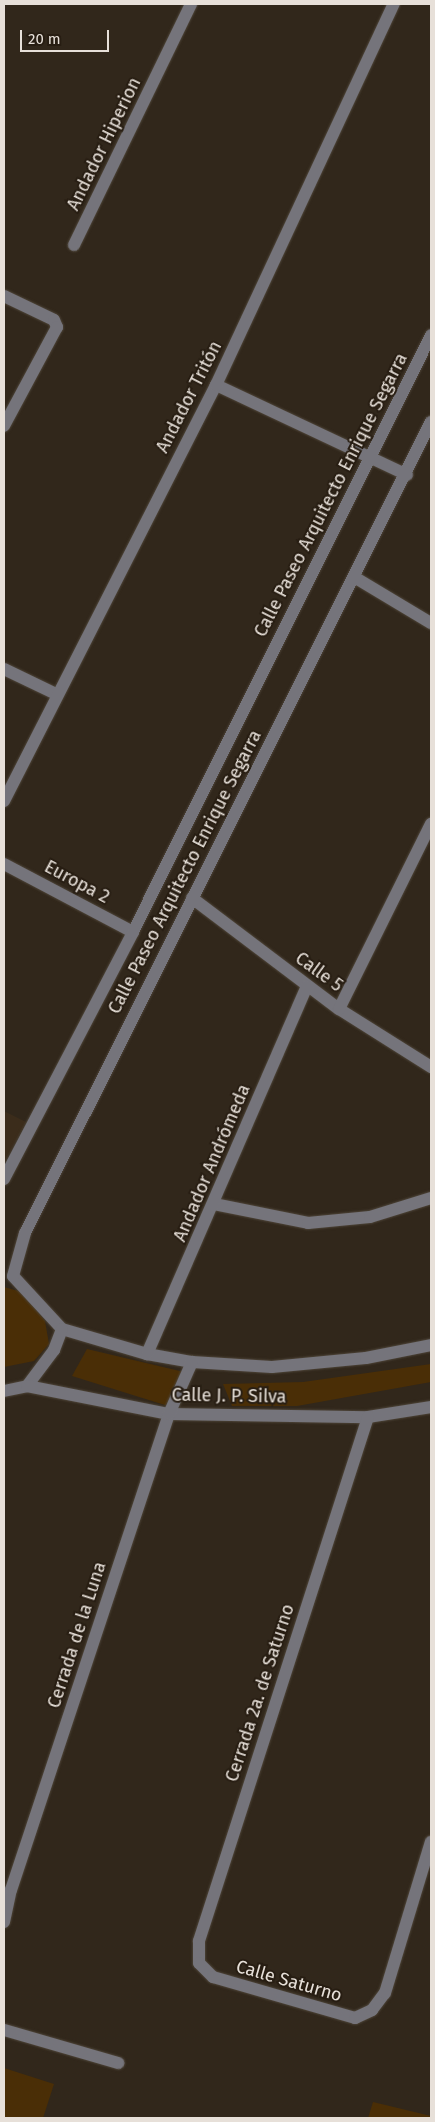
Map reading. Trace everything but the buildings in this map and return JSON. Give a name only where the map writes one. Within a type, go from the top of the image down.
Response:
[{"type":"street","name":"Andador Hiperion","points":[[74,245],[191,4]]},
{"type":"street","name":"Andador Tritón","points":[[4,801],[56,694],[216,385],[394,4]]},
{"type":"street","points":[[4,296],[57,324],[4,426]]},
{"type":"street","name":"Calle Paseo Arquitecto Enrique Segarra","points":[[4,1178],[133,932],[431,335]]},
{"type":"street","points":[[216,385],[406,475]]},
{"type":"street","name":"Calle Paseo Arquitecto Enrique Segarra","points":[[62,1330],[8,1273],[41,1194],[406,475],[431,422]]},
{"type":"street","points":[[354,577],[431,623]]},
{"type":"street","points":[[4,669],[56,694]]},
{"type":"street","points":[[339,1009],[431,824]]},
{"type":"street","name":"Europa 2","points":[[4,864],[133,932]]},
{"type":"street","name":"Calle 5","points":[[192,898],[339,1009],[431,1067]]},
{"type":"street","name":"Andador Andrómeda","points":[[147,1354],[214,1204],[307,986]]},
{"type":"street","points":[[214,1204],[308,1223],[370,1217],[431,1198]]},
{"type":"street","points":[[4,1391],[27,1386],[54,1350],[62,1330]]},
{"type":"street","name":"Calle J. P. Silva","points":[[62,1330],[147,1354],[192,1362],[272,1367],[366,1358],[431,1345]]},
{"type":"street","name":"Cerrada de la Luna","points":[[4,1922],[7,1888],[169,1414],[192,1362]]},
{"type":"street","name":"Calle J. P. Silva","points":[[27,1386],[169,1414],[368,1417],[431,1407]]},
{"type":"street","name":"Cerrada 2a. de Saturno","points":[[213,1978],[199,1962],[199,1941],[368,1417]]},
{"type":"street","name":"Calle Saturno","points":[[213,1978],[355,2018],[372,2010],[385,1993],[431,1842]]},
{"type":"street","points":[[4,2030],[118,2063]]},
{"type":"shaded area","points":[[4,1111],[26,1122],[4,1163]]},
{"type":"shaded area","points":[[4,1287],[22,1292],[45,1321],[49,1344],[34,1361],[4,1367]]},
{"type":"shaded area","points":[[87,1349],[184,1372],[168,1406],[72,1376]]},
{"type":"shaded area","points":[[431,1364],[431,1382],[297,1406],[232,1406],[223,1384],[303,1382]]},
{"type":"shaded area","points":[[4,2068],[54,2084],[43,2118],[4,2118]]},
{"type":"shaded area","points":[[373,2102],[431,2116],[431,2118],[368,2118]]}]
